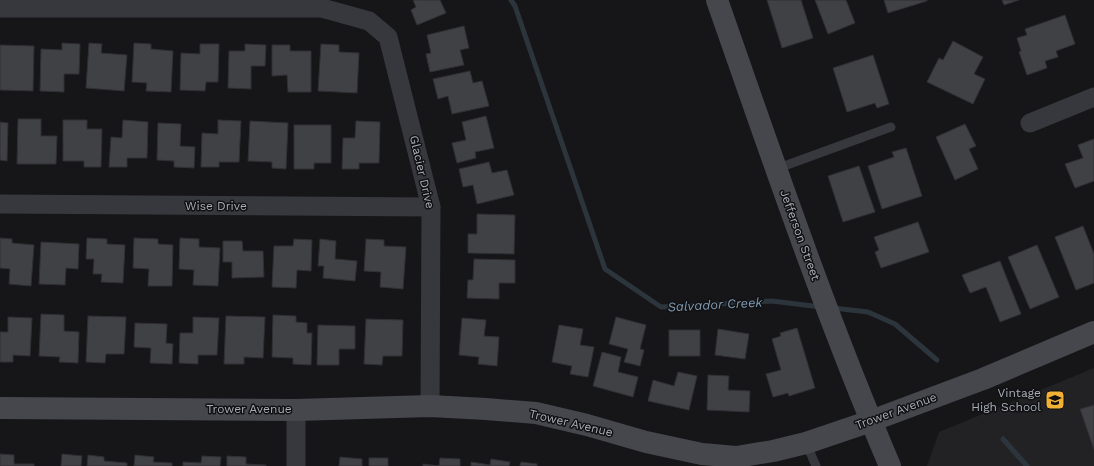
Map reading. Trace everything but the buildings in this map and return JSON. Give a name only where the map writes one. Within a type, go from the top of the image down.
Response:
[{"type":"street","name":"Jefferson Street","points":[[717,0],[814,276],[871,422],[890,466]]},
{"type":"street","name":"Glacier Drive","points":[[0,8],[322,8],[369,21],[388,37],[431,207],[430,406]]},
{"type":"street","points":[[1030,123],[1094,97]]},
{"type":"street","name":"Wise Drive","points":[[0,204],[431,207]]},
{"type":"street","name":"Trower Avenue","points":[[0,408],[296,410],[430,406],[486,409],[536,413],[587,425],[646,442],[702,454],[736,457],[773,451],[806,443],[871,422],[983,379],[1094,332]]},
{"type":"street","points":[[296,410],[296,466]]},
{"type":"lane","points":[[776,169],[891,127]]},
{"type":"lane","points":[[806,443],[816,466]]},
{"type":"shaded area","name":"Vintage High School","points":[[1094,368],[1094,466],[927,466],[939,432]]},
{"type":"waterway","name":"Salvador Creek","points":[[511,0],[515,6],[605,269],[661,307],[772,301],[821,307]]},
{"type":"waterway","name":"Salvador Creek","points":[[833,308],[868,312],[895,324],[937,360]]},
{"type":"waterway","name":"Salvador Creek","points":[[1003,439],[1027,466]]},
{"type":"place","name":"Vintage High School","points":[[1055,400]]}]
